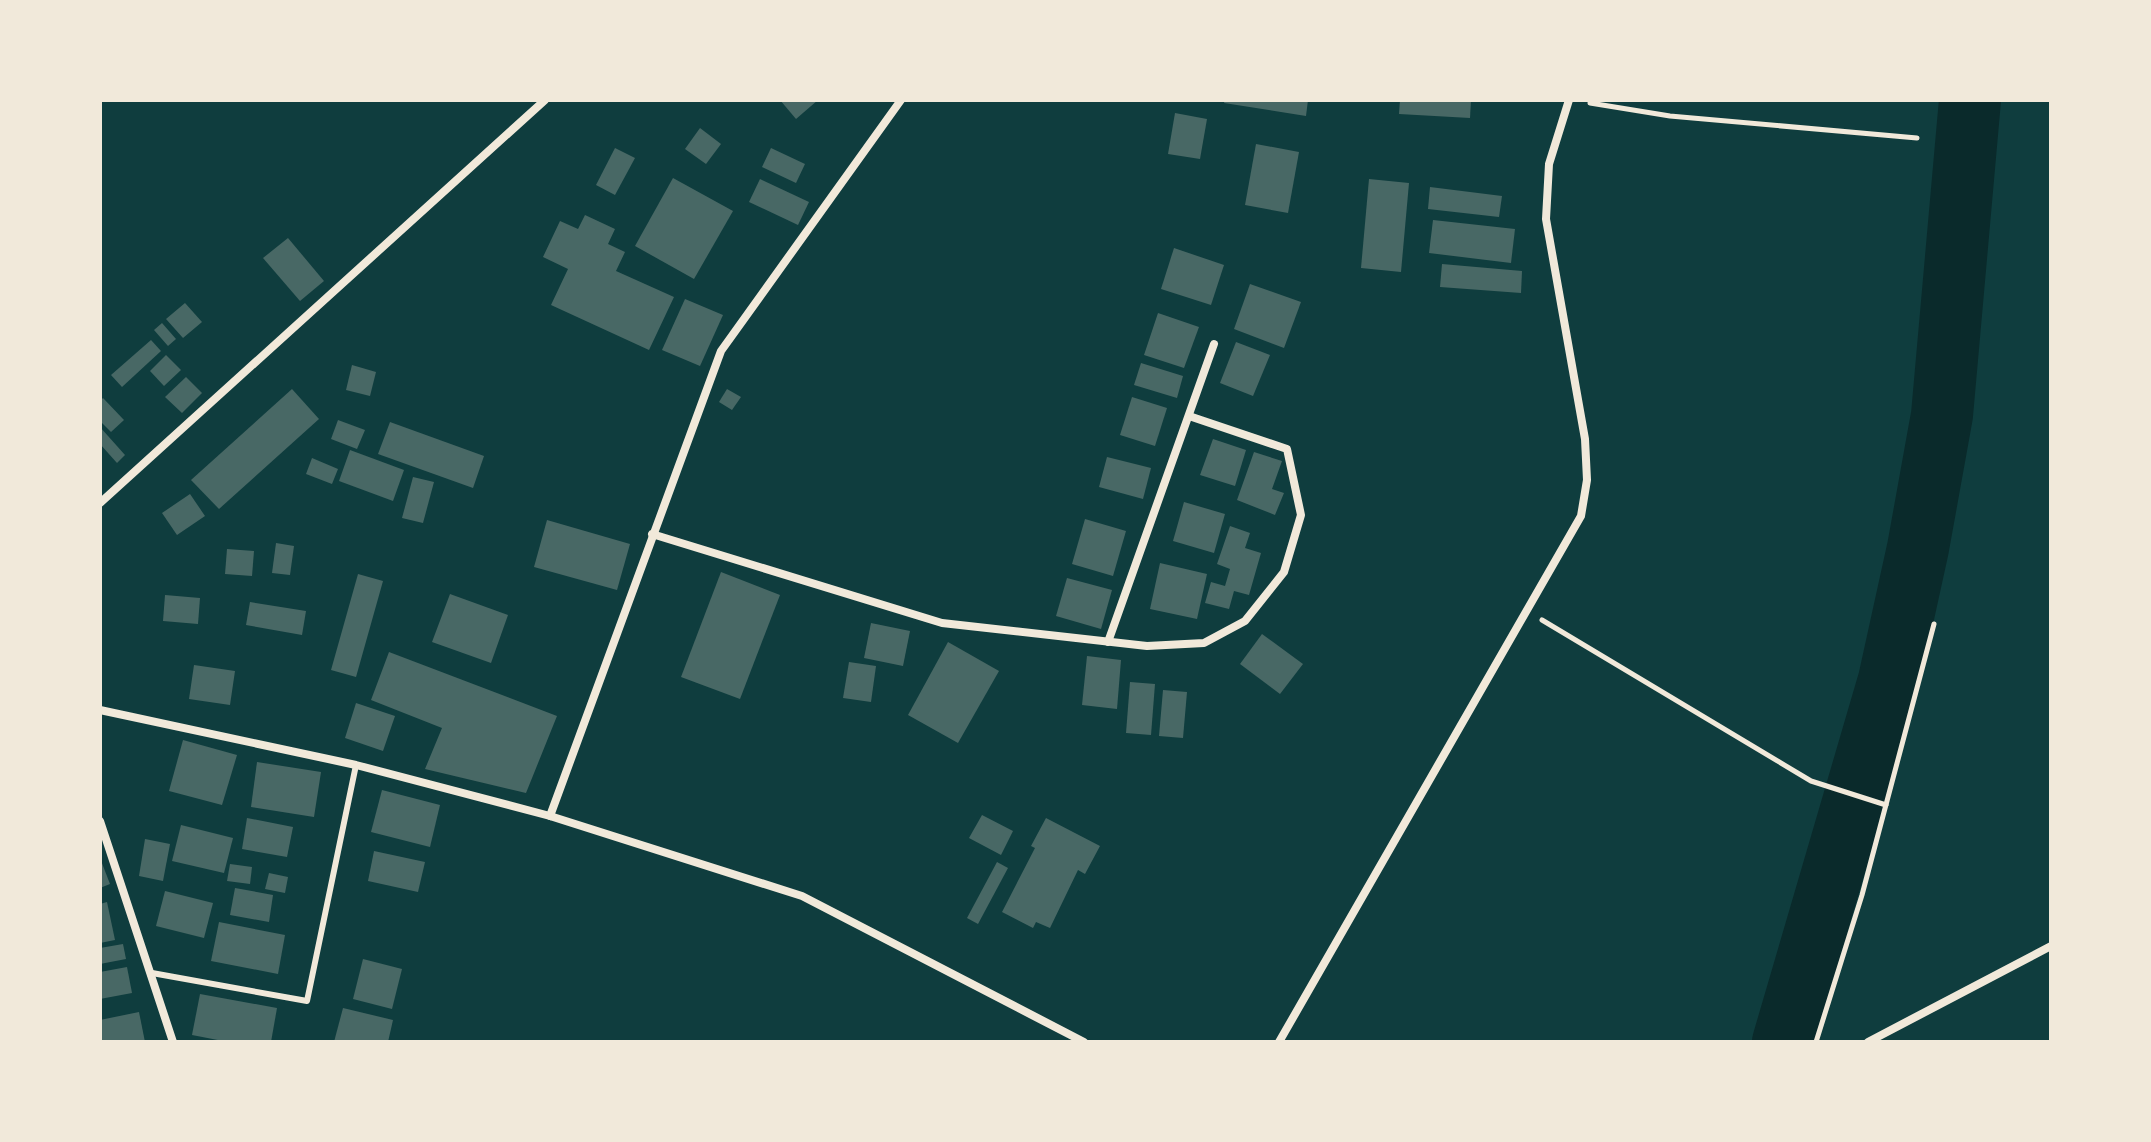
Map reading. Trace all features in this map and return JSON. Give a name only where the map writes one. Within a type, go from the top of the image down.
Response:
[{"type":"street","points":[[100,503],[545,100]]},
{"type":"street","points":[[550,816],[721,351],[901,100]]},
{"type":"street","points":[[1279,1042],[1581,516],[1587,480],[1585,439],[1546,219],[1549,164],[1569,100]]},
{"type":"street","points":[[1108,642],[1214,344]]},
{"type":"street","points":[[652,534],[942,623],[1147,646],[1204,643],[1245,621],[1284,572],[1301,515],[1287,449],[1189,416]]},
{"type":"street","points":[[100,710],[356,765],[550,816],[802,896],[1084,1042]]},
{"type":"street","points":[[100,821],[173,1042]]},
{"type":"street","points":[[1868,1042],[2051,946]]},
{"type":"lane","points":[[152,973],[307,1001],[356,765]]},
{"type":"path","points":[[1582,100],[1594,105],[1670,116],[1917,138]]},
{"type":"path","points":[[1528,612],[1811,781],[1883,804]]},
{"type":"path","points":[[1816,1042],[1934,624]]},
{"type":"building","points":[[780,100],[818,100],[796,119]]},
{"type":"building","points":[[1225,100],[1308,100],[1306,116],[1224,103]]},
{"type":"building","points":[[1400,100],[1471,100],[1470,118],[1399,114]]},
{"type":"building","points":[[1175,113],[1207,119],[1200,159],[1168,154]]},
{"type":"building","points":[[700,128],[721,144],[706,164],[685,149]]},
{"type":"building","points":[[1256,144],[1299,152],[1288,213],[1245,205]]},
{"type":"building","points":[[615,148],[635,158],[615,195],[596,185]]},
{"type":"building","points":[[771,148],[805,164],[796,183],[762,167]]},
{"type":"building","points":[[673,178],[733,211],[694,279],[635,246]]},
{"type":"building","points":[[760,179],[809,202],[798,225],[749,202]]},
{"type":"building","points":[[1369,179],[1409,183],[1401,272],[1361,268]]},
{"type":"building","points":[[1430,187],[1502,196],[1499,217],[1428,209]]},
{"type":"building","points":[[585,215],[615,229],[608,244],[625,252],[616,271],[674,297],[649,350],[551,305],[568,269],[543,257],[560,221],[578,229]]},
{"type":"building","points":[[1433,220],[1515,229],[1511,263],[1429,253]]},
{"type":"building","points":[[288,238],[324,281],[300,301],[263,258]]},
{"type":"building","points":[[1174,248],[1224,265],[1211,305],[1161,289]]},
{"type":"building","points":[[1442,264],[1522,271],[1521,293],[1440,287]]},
{"type":"building","points":[[1250,284],[1301,302],[1284,348],[1234,329]]},
{"type":"building","points":[[685,299],[723,315],[700,366],[662,350]]},
{"type":"building","points":[[185,303],[202,322],[183,338],[166,319]]},
{"type":"building","points":[[1158,313],[1199,327],[1184,368],[1144,355]]},
{"type":"building","points":[[162,323],[176,339],[168,346],[154,330]]},
{"type":"building","points":[[151,340],[161,351],[122,387],[111,375]]},
{"type":"building","points":[[1236,342],[1270,355],[1253,396],[1220,383]]},
{"type":"building","points":[[166,355],[181,370],[164,386],[150,371]]},
{"type":"building","points":[[1141,363],[1183,376],[1177,398],[1134,385]]},
{"type":"building","points":[[352,365],[376,372],[370,396],[346,390]]},
{"type":"building","points":[[186,377],[202,393],[182,413],[165,397]]},
{"type":"building","points":[[292,389],[319,419],[219,509],[191,480]]},
{"type":"building","points":[[727,389],[741,397],[732,410],[719,402]]},
{"type":"building","points":[[1132,397],[1167,408],[1155,446],[1120,435]]},
{"type":"building","points":[[103,398],[124,420],[111,432],[100,421],[100,401]]},
{"type":"building","points":[[338,420],[365,430],[357,449],[331,439]]},
{"type":"building","points":[[390,422],[484,456],[473,488],[378,454]]},
{"type":"building","points":[[100,427],[125,455],[117,463],[100,444]]},
{"type":"building","points":[[1213,439],[1246,450],[1235,486],[1200,475]]},
{"type":"building","points":[[350,450],[404,470],[393,501],[339,481]]},
{"type":"building","points":[[1254,452],[1282,461],[1272,489],[1284,493],[1275,515],[1237,500]]},
{"type":"building","points":[[1107,457],[1151,468],[1143,499],[1099,487]]},
{"type":"building","points":[[312,458],[338,469],[332,484],[306,474]]},
{"type":"building","points":[[413,477],[434,482],[423,523],[402,518]]},
{"type":"building","points":[[190,494],[205,516],[177,535],[162,513]]},
{"type":"building","points":[[1184,502],[1225,514],[1214,553],[1173,541]]},
{"type":"building","points":[[1085,519],[1126,531],[1113,576],[1072,564]]},
{"type":"building","points":[[547,520],[630,544],[617,590],[534,567]]},
{"type":"building","points":[[1230,526],[1250,533],[1245,548],[1261,553],[1249,595],[1234,591],[1229,609],[1205,603],[1211,582],[1225,586],[1230,569],[1217,564]]},
{"type":"building","points":[[276,543],[294,546],[290,575],[272,573]]},
{"type":"building","points":[[227,549],[254,551],[252,576],[225,574]]},
{"type":"building","points":[[1160,563],[1207,574],[1197,619],[1150,609]]},
{"type":"building","points":[[721,572],[780,595],[740,699],[681,677]]},
{"type":"building","points":[[358,574],[383,581],[356,677],[331,670]]},
{"type":"building","points":[[1067,578],[1112,590],[1101,629],[1056,616]]},
{"type":"building","points":[[450,594],[508,615],[491,663],[432,642]]},
{"type":"building","points":[[165,595],[200,598],[198,624],[163,621]]},
{"type":"building","points":[[250,602],[306,611],[302,635],[246,625]]},
{"type":"building","points":[[871,623],[910,631],[903,666],[864,658]]},
{"type":"building","points":[[1262,634],[1303,664],[1280,694],[1240,664]]},
{"type":"building","points":[[948,642],[999,671],[958,743],[908,715]]},
{"type":"building","points":[[389,652],[557,716],[526,793],[425,769],[442,728],[371,700]]},
{"type":"building","points":[[1087,656],[1121,660],[1117,709],[1082,705]]},
{"type":"building","points":[[849,662],[876,666],[871,702],[843,698]]},
{"type":"building","points":[[194,665],[235,671],[230,705],[189,699]]},
{"type":"building","points":[[1130,682],[1155,684],[1151,735],[1126,733]]},
{"type":"building","points":[[1163,690],[1187,692],[1183,738],[1159,736]]},
{"type":"building","points":[[356,703],[395,716],[383,751],[345,738]]},
{"type":"building","points":[[183,740],[237,755],[222,805],[169,791]]},
{"type":"building","points":[[257,762],[321,772],[314,817],[251,807]]},
{"type":"building","points":[[382,790],[440,805],[430,847],[371,832]]},
{"type":"building","points":[[982,815],[1013,831],[1001,855],[969,838]]},
{"type":"building","points":[[247,818],[293,827],[287,857],[242,849]]},
{"type":"building","points":[[1046,818],[1100,846],[1085,874],[1078,870],[1050,928],[1036,922],[1033,928],[1002,912],[1035,848],[1031,846]]},
{"type":"building","points":[[181,825],[233,838],[224,873],[172,861]]},
{"type":"building","points":[[145,839],[170,844],[163,881],[139,876]]},
{"type":"building","points":[[374,851],[425,862],[418,892],[368,881]]},
{"type":"building","points":[[100,858],[110,884],[100,888]]},
{"type":"building","points":[[997,862],[1008,868],[978,924],[967,918]]},
{"type":"building","points":[[230,864],[252,867],[250,884],[227,881]]},
{"type":"building","points":[[269,873],[288,877],[285,893],[265,889]]},
{"type":"building","points":[[235,888],[273,895],[269,922],[230,915]]},
{"type":"building","points":[[165,891],[213,903],[204,938],[156,926]]},
{"type":"building","points":[[107,902],[115,940],[100,943],[100,904]]},
{"type":"building","points":[[219,922],[285,935],[278,974],[211,961]]},
{"type":"building","points":[[123,944],[126,959],[100,964],[100,948]]},
{"type":"building","points":[[363,959],[402,969],[392,1009],[353,999]]},
{"type":"building","points":[[127,967],[132,993],[100,999],[100,972]]},
{"type":"building","points":[[200,994],[277,1008],[271,1042],[228,1042],[192,1035]]},
{"type":"building","points":[[343,1008],[393,1020],[388,1042],[334,1042]]},
{"type":"building","points":[[139,1012],[145,1042],[100,1042],[100,1020]]},
{"type":"waterway","points":[[1783,1042],[1889,680],[1918,548],[1942,415],[1970,100]]}]
